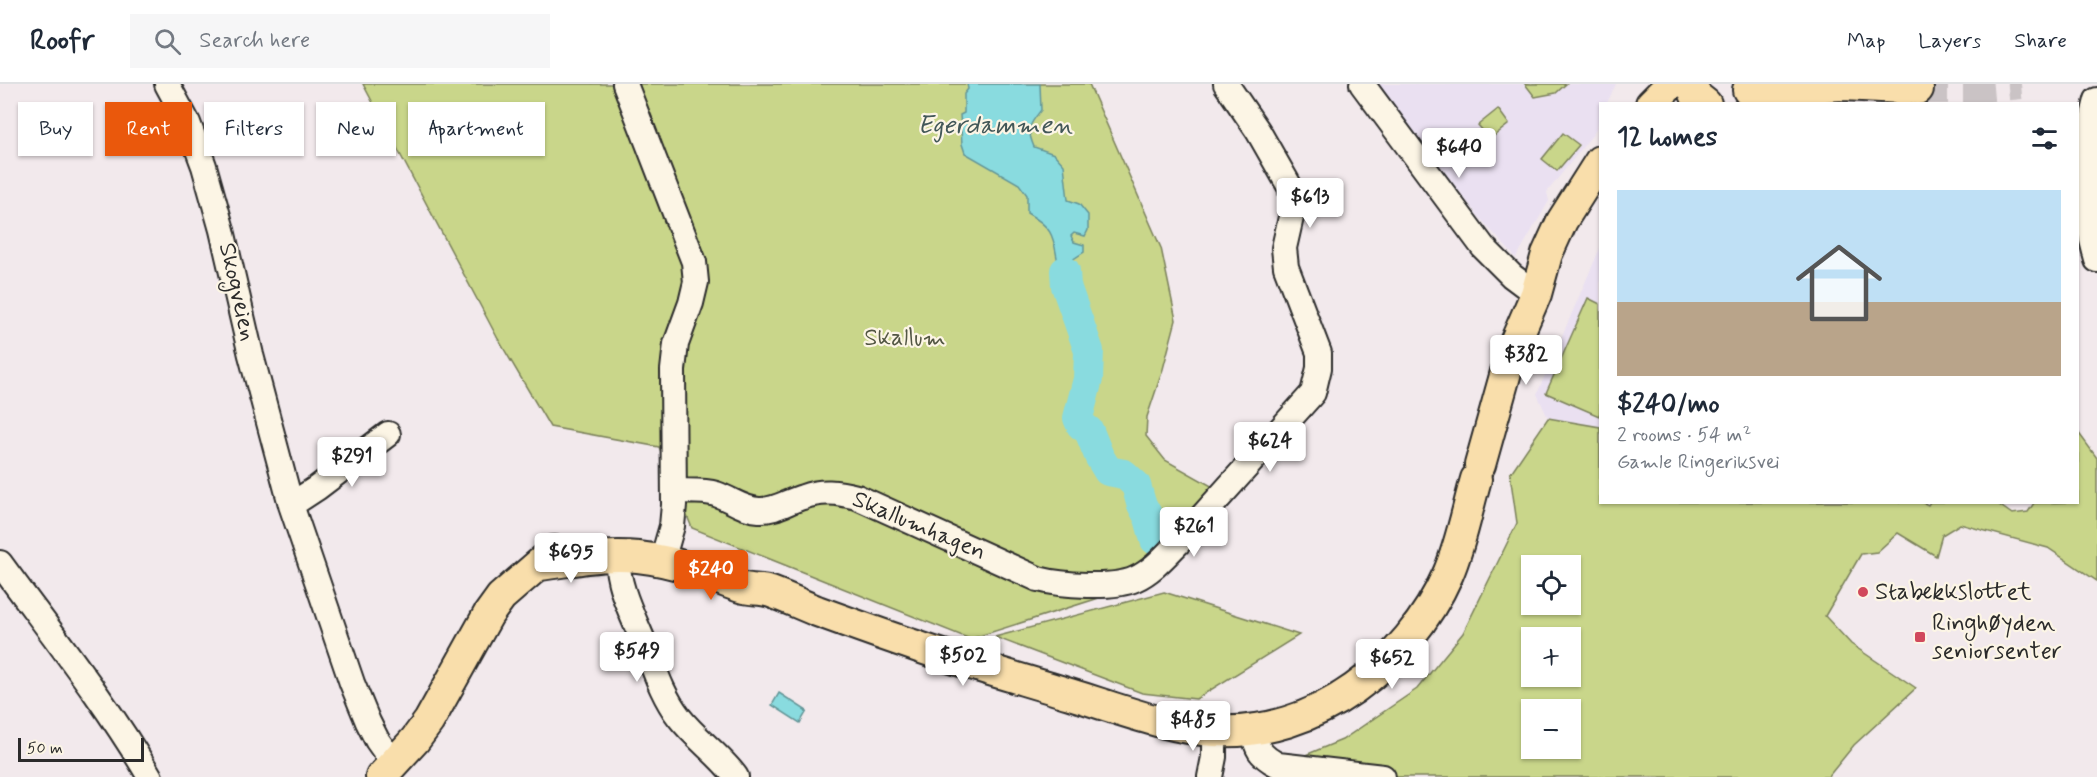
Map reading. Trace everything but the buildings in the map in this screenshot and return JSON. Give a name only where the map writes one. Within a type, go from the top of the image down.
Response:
[{"type":"main road","points":[[1653,102],[1671,84]]},
{"type":"main road","points":[[1691,84],[1696,96],[1704,102]]},
{"type":"main road","points":[[1744,92],[1843,84],[1918,89]]},
{"type":"main road","points":[[387,770],[429,721],[495,606],[514,584],[552,552],[593,539],[624,538],[664,553],[718,562],[748,574],[769,592],[819,612],[951,658],[1177,725],[1214,731],[1252,729],[1293,719],[1335,700],[1375,673],[1412,635],[1427,613],[1448,573],[1513,347],[1536,294],[1547,254],[1562,221],[1599,163]]},
{"type":"main road","points":[[1536,294],[1556,264],[1579,217],[1599,186]]},
{"type":"main road","points":[[539,565],[598,556],[664,553]]},
{"type":"street","name":"Skogveien","points":[[167,84],[188,123],[204,166],[291,505],[352,683],[377,740],[387,770]]},
{"type":"street","points":[[625,84],[694,262],[696,282],[676,344],[673,370],[672,526],[664,553]]},
{"type":"street","name":"Skallumhagen","points":[[674,491],[716,494],[745,508],[761,510],[776,508],[803,496],[822,492],[838,492],[857,497],[1038,579],[1053,583],[1116,584],[1134,579],[1160,562],[1312,393],[1319,368],[1319,353],[1286,267],[1284,248],[1294,204],[1290,187],[1263,140],[1226,84]]},
{"type":"street","points":[[1362,84],[1483,247],[1512,276],[1536,294]]},
{"type":"street","points":[[2097,99],[2086,152],[2087,202],[2097,260]]},
{"type":"street","points":[[291,505],[388,434]]},
{"type":"street","points":[[617,555],[617,569],[622,590],[664,693],[678,716],[696,738],[736,777]]},
{"type":"street","points":[[0,563],[134,750],[150,777]]},
{"type":"street","points":[[1252,729],[1257,748],[1265,758],[1278,765],[1383,777]]},
{"type":"street","points":[[1210,777],[1214,757],[1214,731]]},
{"type":"shaded area","points":[[1378,84],[1616,84],[1607,102],[1599,102],[1599,121],[1594,133],[1547,192],[1549,201],[1516,258],[1479,217]]},
{"type":"shaded area","points":[[1599,250],[1599,427],[1548,418],[1537,394]]},
{"type":"green space","name":"Skallum","points":[[363,84],[1089,84],[1161,248],[1176,320],[1147,417],[1146,436],[1165,460],[1215,488],[1146,583],[970,639],[692,528],[659,447],[550,427],[498,339],[396,146],[396,102],[373,102]]},
{"type":"green space","points":[[1525,84],[1566,84],[1556,93],[1535,97]]},
{"type":"green space","points":[[1498,109],[1509,124],[1490,139],[1478,125]]},
{"type":"green space","points":[[1563,133],[1579,145],[1557,171],[1542,159]]},
{"type":"green space","points":[[1588,298],[1599,304],[1599,416],[1546,393]]},
{"type":"green space","points":[[1548,418],[1599,427],[1599,504],[1998,504],[2012,514],[2028,512],[2033,504],[2079,504],[2079,433],[2097,458],[2097,581],[2048,548],[1960,524],[1942,535],[1936,556],[1898,533],[1877,552],[1861,554],[1825,616],[1851,644],[1916,688],[1854,745],[1828,777],[1387,777],[1298,758],[1342,740],[1417,689],[1463,633],[1517,523],[1510,474]]},
{"type":"green space","points":[[1164,592],[1299,635],[1196,699],[1142,693],[995,637]]},
{"type":"water","name":"Egerdammen","points":[[967,84],[1040,84],[1041,110],[1030,127],[1034,147],[1054,154],[1064,165],[1068,200],[1079,204],[1088,215],[1088,230],[1085,236],[1074,233],[1071,236],[1074,242],[1084,245],[1084,252],[1072,260],[1068,270],[1060,272],[1049,231],[1045,225],[1027,213],[1027,195],[1019,184],[965,153],[962,144],[960,115],[964,113],[964,94],[968,89]]},
{"type":"water","points":[[779,693],[807,711],[800,723],[772,705]]},
{"type":"waterway","points":[[1065,271],[1066,286],[1089,351],[1088,379],[1078,418],[1081,425],[1089,431],[1108,471],[1124,474],[1136,485],[1155,540]]},
{"type":"tunnel","points":[[1918,89],[1966,89],[2021,84]]},
{"type":"place","name":"Stabekkslottet","points":[[1863,592]]},
{"type":"place","name":"Ringhøyden seniorsenter","points":[[1920,637]]}]
